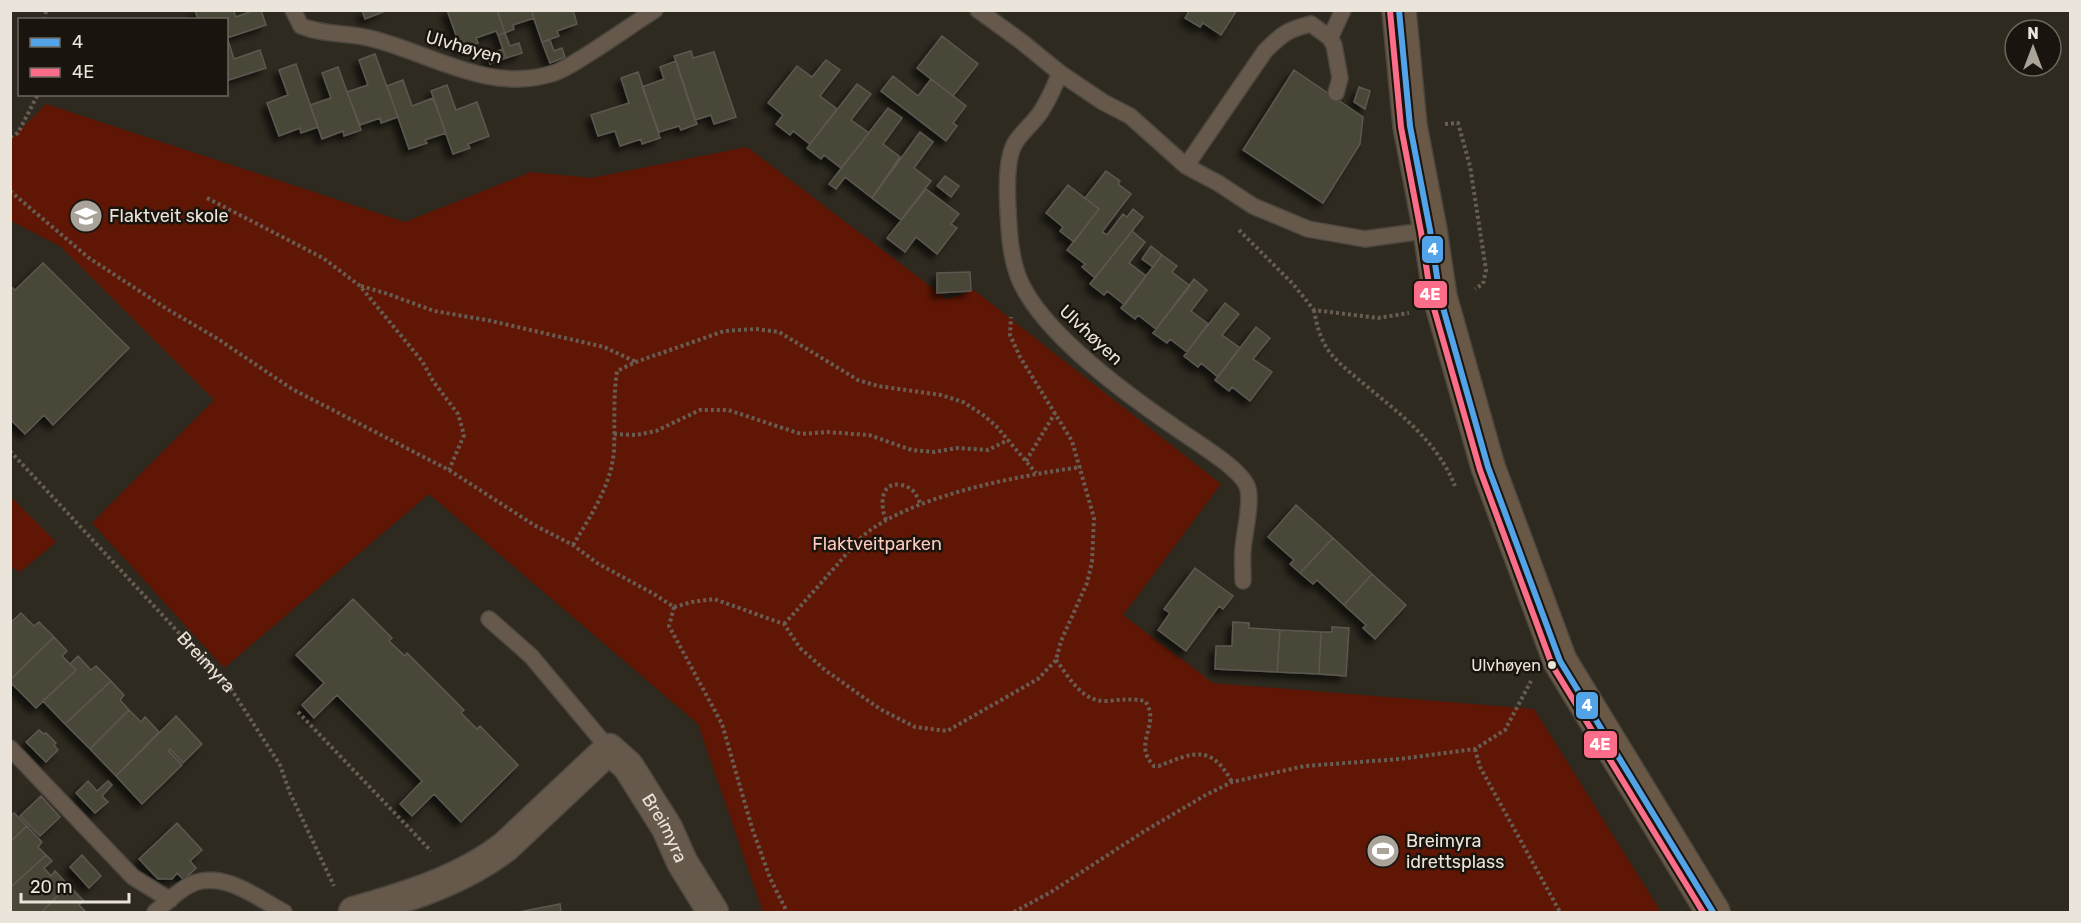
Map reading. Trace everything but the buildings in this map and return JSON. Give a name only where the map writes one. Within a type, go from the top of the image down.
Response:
[{"type":"main road","points":[[1399,10],[1410,126],[1440,297],[1480,442],[1560,661],[1713,912]]},
{"type":"street","points":[[354,912],[391,901],[460,874],[488,860],[506,846],[609,749]]},
{"type":"street","name":"Breimyra","points":[[609,749],[634,774],[667,828],[681,862],[713,912]]},
{"type":"lane","name":"Ulvhøyen","points":[[293,10],[301,26],[317,33],[372,39],[460,69],[499,79],[526,78],[554,73],[574,63],[655,10]]},
{"type":"lane","points":[[978,10],[1060,73],[1103,102],[1130,116],[1186,166],[1218,183],[1253,206],[1308,229],[1365,239],[1430,230]]},
{"type":"lane","points":[[1330,38],[1343,10]]},
{"type":"lane","points":[[1186,166],[1265,51],[1281,35],[1292,28],[1311,24],[1330,38],[1334,45],[1340,78],[1336,93]]},
{"type":"lane","name":"Ulvhøyen","points":[[1060,73],[1039,116],[1014,146],[1009,167],[1007,196],[1010,236],[1013,262],[1019,279],[1039,312],[1102,374],[1230,465],[1247,485],[1249,496],[1243,551],[1243,581]]},
{"type":"lane","name":"Breimyra","points":[[489,619],[531,656],[609,749]]},
{"type":"lane","points":[[10,748],[133,877],[170,900]]},
{"type":"lane","points":[[155,912],[179,892],[196,882],[220,880],[284,912]]},
{"type":"path","points":[[10,137],[18,134],[37,96]]},
{"type":"path","points":[[1410,126],[1458,123],[1470,166],[1486,270],[1483,284],[1469,293]]},
{"type":"path","points":[[10,191],[89,258],[166,309],[218,339],[292,389],[449,470],[534,525],[573,545],[597,563],[674,607],[714,599],[784,624],[800,648],[880,709],[915,727],[947,731],[1038,679],[1056,660],[1061,641],[1087,583],[1092,562],[1094,518],[1072,441],[1020,357],[1010,335],[1019,279]]},
{"type":"path","points":[[207,198],[323,258],[360,286],[422,361],[433,381],[458,414],[464,435],[449,470]]},
{"type":"path","points":[[1234,225],[1293,284],[1314,310],[1378,318],[1418,311]]},
{"type":"path","points":[[360,286],[434,311],[487,320],[604,347],[636,362]]},
{"type":"path","points":[[573,545],[591,516],[608,477],[614,452],[613,396],[617,371],[724,331],[756,329],[779,332],[858,380],[878,386],[941,395],[963,402],[982,414],[1036,473]]},
{"type":"path","points":[[614,434],[636,435],[656,431],[700,410],[728,410],[801,434],[827,432],[869,435],[912,450],[934,452],[957,448],[988,450],[1008,440]]},
{"type":"path","points":[[1026,461],[1055,413]]},
{"type":"path","name":"Breimyra","points":[[10,451],[231,689],[280,765],[290,793],[336,889]]},
{"type":"path","points":[[784,624],[862,537],[886,520],[953,494],[1036,473],[1081,467]]},
{"type":"path","points":[[886,520],[882,511],[883,495],[888,487],[894,484],[904,485],[913,491],[921,505]]},
{"type":"path","points":[[674,607],[669,626],[722,724],[752,828],[770,878],[787,912]]},
{"type":"path","points":[[1056,660],[1089,697],[1102,701],[1135,698],[1145,701],[1151,720],[1144,751],[1146,758],[1154,766],[1189,754],[1203,753],[1215,760],[1226,771],[1232,782]]},
{"type":"path","points":[[1014,912],[1051,892],[1153,826],[1232,782],[1305,766],[1400,759],[1475,749],[1504,730],[1534,677]]},
{"type":"path","points":[[298,712],[432,852],[460,874]]},
{"type":"path","points":[[1475,749],[1480,768],[1560,912]]},
{"type":"green space","name":"Flaktveitparken","points":[[46,104],[405,222],[531,172],[591,178],[747,147],[947,299],[974,290],[1221,484],[1123,615],[1213,683],[1534,709],[1661,912],[763,912],[698,724],[429,494],[224,668],[92,523],[214,400],[60,246],[11,221],[10,140]]},
{"type":"green space","points":[[11,497],[56,542],[20,572],[11,567]]},
{"type":"transit line","name":"4","points":[[1399,10],[1410,126],[1440,297],[1488,467],[1560,661],[1713,912]]},
{"type":"transit line","name":"4E","points":[[1390,11],[1401,127],[1431,298],[1480,470],[1552,665],[1703,912]]},
{"type":"place","name":"Flaktveit skole","points":[[86,216]]},
{"type":"place","name":"Ulvhøyen","points":[[1552,665]]},
{"type":"place","name":"Breimyra idrettsplass","points":[[1383,851]]}]
